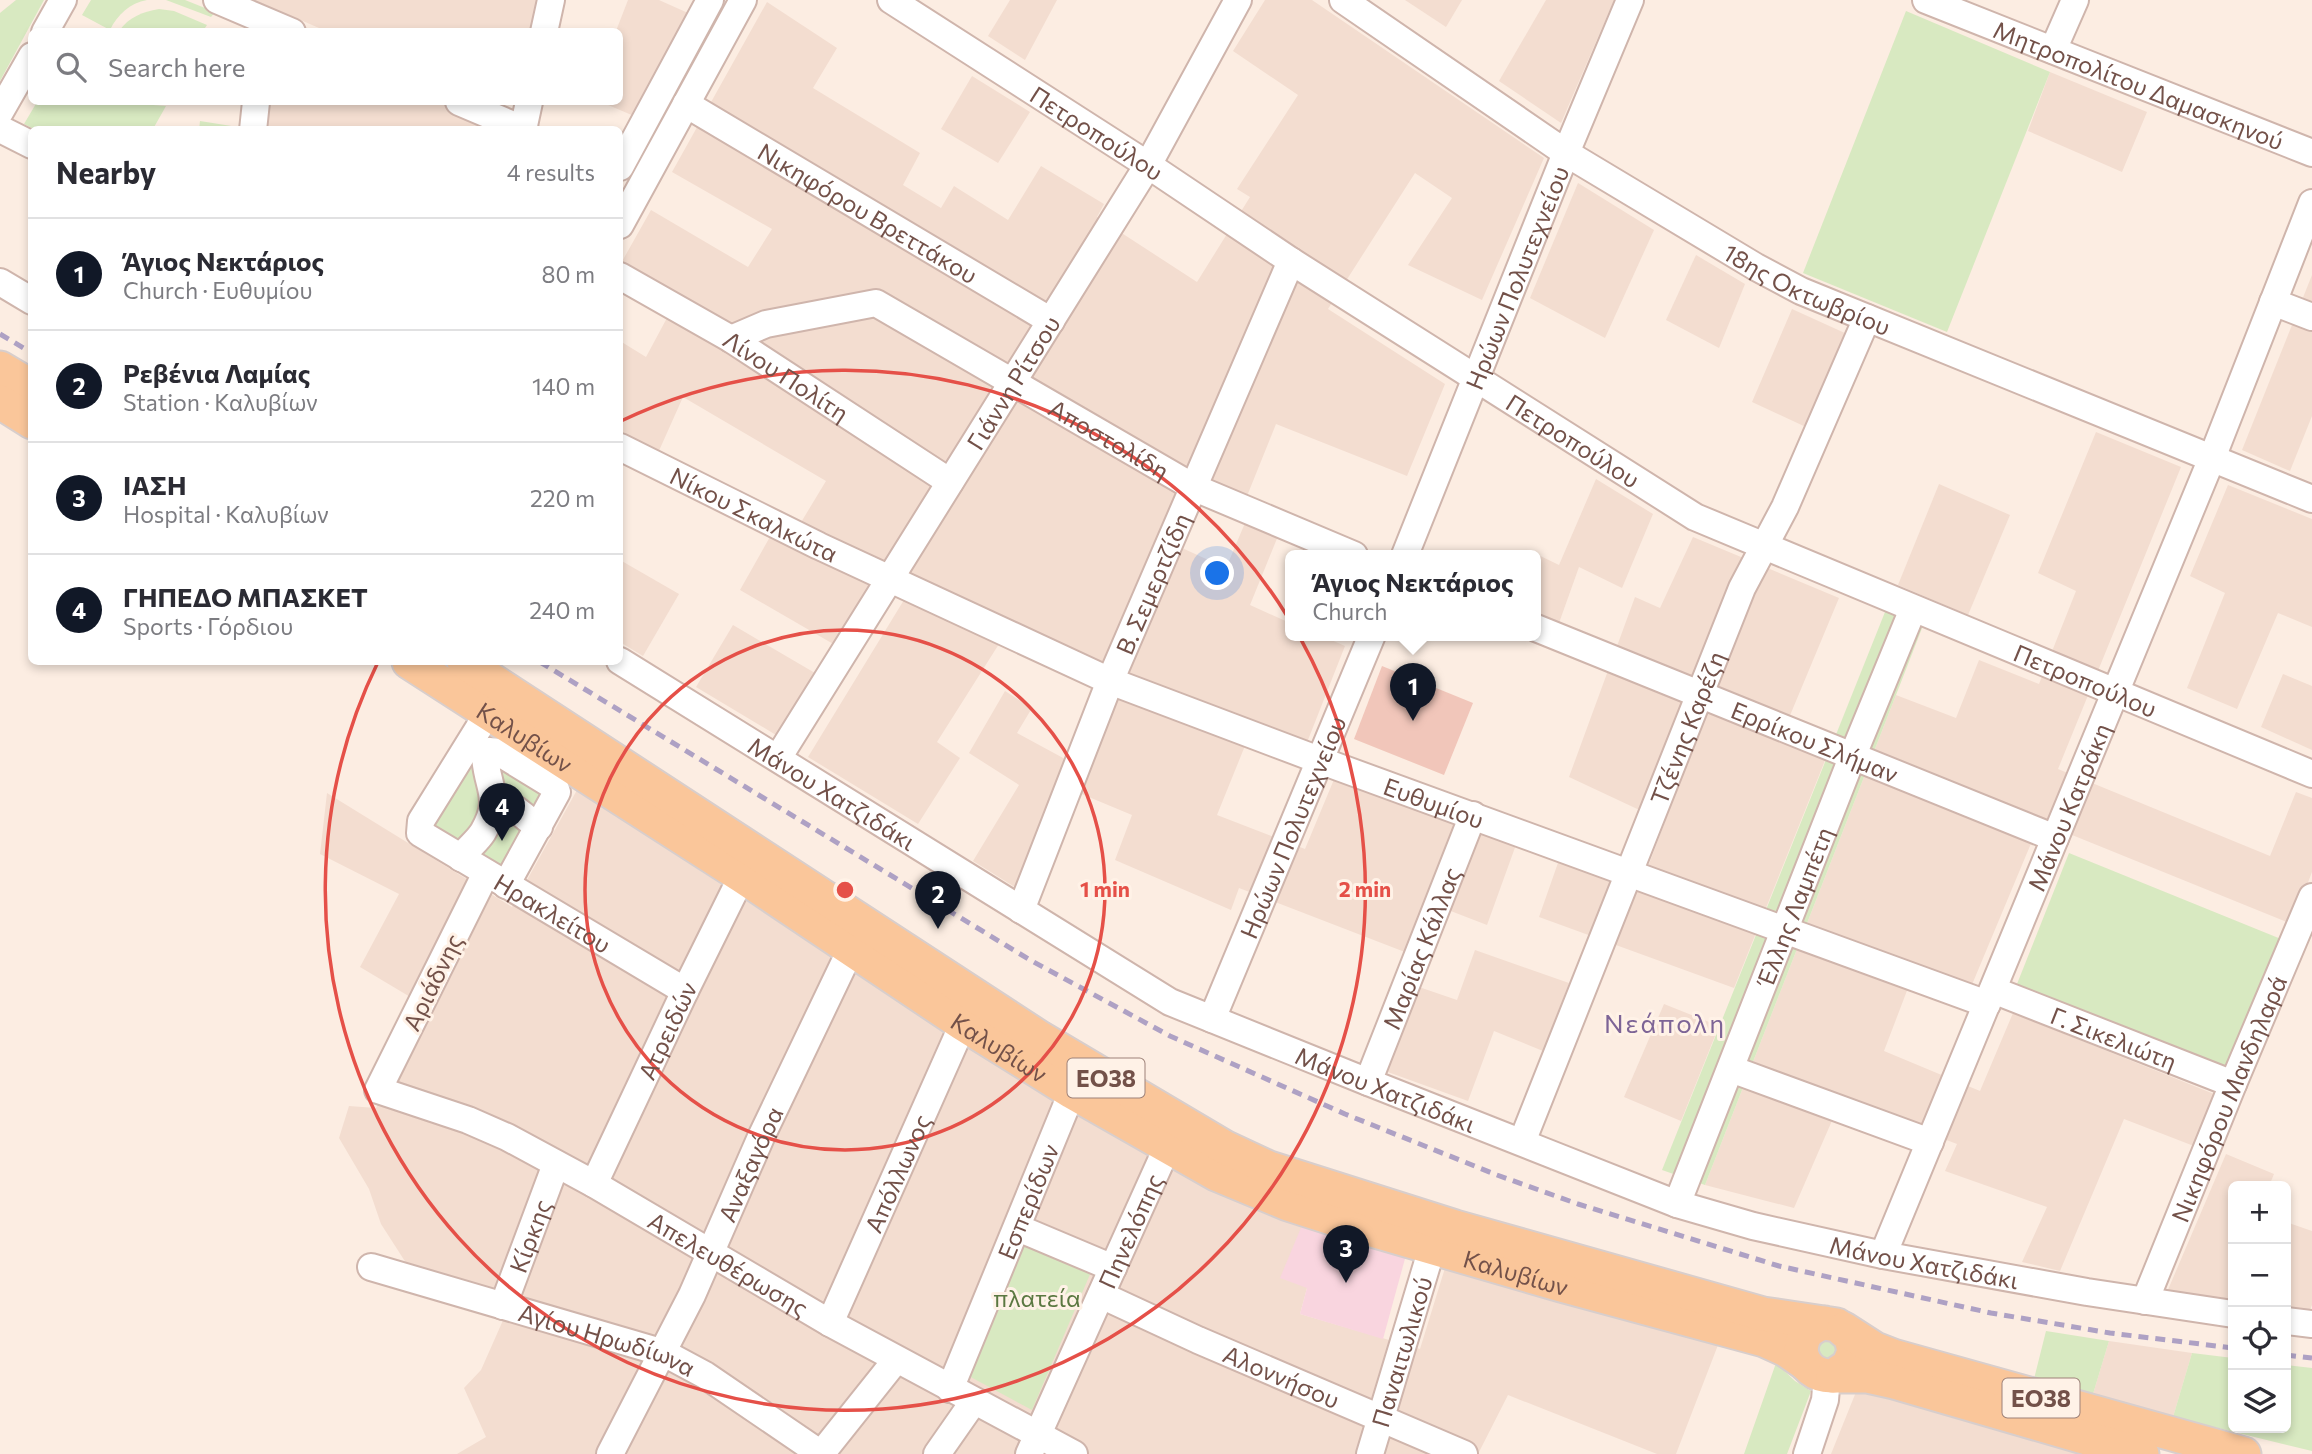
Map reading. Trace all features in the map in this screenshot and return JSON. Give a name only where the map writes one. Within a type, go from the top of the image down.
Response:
[{"type":"main road","points":[[0,368],[28,385]]},
{"type":"main road","points":[[0,402],[28,420]]},
{"type":"main road","name":"Καλυβίων","points":[[414,665],[742,876],[963,1024],[1072,1091],[1173,1134],[1224,1147],[1269,1168],[1378,1204],[1763,1314],[1834,1326],[1893,1356],[2244,1454]]},
{"type":"main road","name":"Καλυβίων","points":[[469,665],[1040,1038],[1173,1134],[1216,1174],[1288,1203],[1432,1248],[1764,1340],[1822,1372]]},
{"type":"main road","points":[[1834,1326],[1851,1337],[1853,1356],[1846,1368],[1822,1372],[1801,1351],[1805,1336],[1815,1327],[1834,1326]]},
{"type":"main road","name":"ΕΟ38","points":[[1822,1372],[1867,1376],[1894,1382],[2143,1454]]},
{"type":"street","points":[[47,28],[62,0]]},
{"type":"street","points":[[217,0],[265,26]]},
{"type":"street","points":[[545,28],[551,0]]},
{"type":"street","points":[[623,161],[709,0]]},
{"type":"street","points":[[623,220],[743,0]]},
{"type":"street","name":"Πετροπούλου","points":[[891,0],[1148,165],[1291,261],[1673,505],[1763,547],[2312,774]]},
{"type":"street","name":"Γιάννη Ρίτσου","points":[[778,758],[1148,165],[1238,0]]},
{"type":"street","name":"18ης Οκτωβρίου","points":[[1343,0],[1566,153],[1779,280],[2312,499]]},
{"type":"street","name":"Ηρώων Πολυτεχνείου","points":[[1407,550],[1630,0]]},
{"type":"street","name":"Μητροπολίτου Δαμασκηνού","points":[[1926,0],[2312,153]]},
{"type":"street","points":[[2053,50],[2075,0]]},
{"type":"street","points":[[0,112],[28,63]]},
{"type":"street","name":"Νικηφόρου Βρεττάκου","points":[[686,104],[1051,321]]},
{"type":"street","points":[[253,126],[256,105]]},
{"type":"street","points":[[465,105],[517,126]]},
{"type":"street","points":[[525,126],[528,105]]},
{"type":"street","points":[[0,129],[28,143]]},
{"type":"street","name":"Μάνου Κατράκη","points":[[1883,1255],[2211,458],[2312,203]]},
{"type":"street","name":"Β. Σεμερτζίδη","points":[[1021,910],[1110,681],[1291,261]]},
{"type":"street","name":"Λίνου Πολίτη","points":[[623,278],[731,339],[950,482]]},
{"type":"street","points":[[0,282],[28,299]]},
{"type":"street","points":[[2273,302],[2312,317]]},
{"type":"street","name":"Αποστολίδη","points":[[731,339],[766,324],[876,303],[1195,488],[1342,550]]},
{"type":"street","name":"Τζένης Καρέζη","points":[[1522,1142],[1742,588],[1785,508],[1867,317]]},
{"type":"street","name":"Νίκου Σκαλκώτα","points":[[623,448],[890,579]]},
{"type":"street","name":"Ευθυμίου","points":[[890,579],[1110,681],[1785,929],[1990,997]]},
{"type":"street","name":"Έλλης Λαμπέτη","points":[[1677,1204],[1913,608]]},
{"type":"street","name":"Ερρίκου Σλήμαν","points":[[1541,630],[2055,838]]},
{"type":"street","name":"Ηρώων Πολυτεχνείου","points":[[1212,1019],[1369,641]]},
{"type":"street","name":"Μάνου Χατζιδάκι","points":[[623,663],[1170,1002],[1677,1204],[1753,1226],[1883,1255],[2228,1313]]},
{"type":"street","name":"Ηρακλείτου","points":[[488,713],[421,821],[421,833],[685,991]]},
{"type":"street","name":"Αριάδνης","points":[[378,1090],[496,879],[539,827],[557,792],[555,786],[498,752],[489,751],[485,755],[485,761],[494,800]]},
{"type":"street","points":[[461,858],[483,831],[493,812],[494,800],[516,807],[539,827]]},
{"type":"street","name":"Μαρίας Κάλλας","points":[[1368,1082],[1473,815]]},
{"type":"street","name":"Ατρειδών","points":[[594,1184],[742,876]]},
{"type":"street","name":"Νικηφόρου Μανδηλαρά","points":[[2145,1301],[2232,1084],[2312,897]]},
{"type":"street","name":"Αναξαγόρα","points":[[610,1454],[664,1353],[761,1137],[850,949]]},
{"type":"street","name":"Γ. Σικελιώτη","points":[[1990,997],[2232,1084]]},
{"type":"street","name":"Απόλλωνος","points":[[830,1323],[963,1024]]},
{"type":"street","points":[[1731,1069],[1930,1142]]},
{"type":"street","name":"Απελευθέρωσης","points":[[378,1090],[468,1120],[507,1137],[594,1184],[830,1323],[974,1401],[1033,1444],[1074,1454]]},
{"type":"street","name":"Εσπερίδων","points":[[950,1389],[1072,1091]]},
{"type":"street","name":"Πηνελόπης","points":[[1033,1444],[1173,1134]]},
{"type":"street","name":"Κίρκης","points":[[503,1306],[556,1164]]},
{"type":"street","points":[[1018,1228],[1113,1268]]},
{"type":"street","name":"Παναιτωλικού","points":[[1370,1454],[1432,1248]]},
{"type":"street","name":"Αγίου Ηρωδίωνα","points":[[371,1267],[664,1353],[705,1375],[821,1454]]},
{"type":"street","name":"Αλοννήσου","points":[[1101,1295],[1198,1340],[1464,1454]]},
{"type":"street","points":[[2291,1322],[2312,1324]]},
{"type":"street","points":[[821,1454],[896,1360]]},
{"type":"street","points":[[1807,1454],[1825,1400],[1822,1372]]},
{"type":"street","points":[[937,1454],[974,1401]]},
{"type":"shaded area","points":[[254,0],[538,0],[532,28],[319,28]]},
{"type":"shaded area","points":[[628,0],[659,0],[688,13],[634,116],[608,105],[623,105],[623,28],[617,28]]},
{"type":"shaded area","points":[[1010,0],[1057,0],[1025,60],[988,36]]},
{"type":"shaded area","points":[[1265,0],[1312,0],[1544,158],[1482,300],[1408,265],[1452,198],[1415,173],[1328,309],[1445,384],[1407,476],[1276,424],[1245,501],[1186,476],[1160,538],[1226,568],[1245,523],[1278,536],[1250,605],[1285,621],[1285,641],[1334,641],[1345,646],[1306,745],[1253,726],[1217,815],[1305,849],[1335,777],[1517,842],[1487,925],[1430,903],[1410,954],[1239,888],[1231,910],[1115,860],[1132,815],[1060,785],[1018,889],[973,861],[1019,785],[969,753],[1005,691],[1032,708],[1017,733],[1089,772],[1126,678],[1011,625],[937,742],[960,758],[918,824],[808,757],[918,577],[800,524],[826,481],[683,397],[658,453],[623,434],[623,343],[646,357],[675,303],[623,267],[623,260],[651,210],[748,267],[772,229],[672,172],[767,2],[837,48],[813,88],[920,153],[903,185],[941,208],[954,186],[1008,220],[1041,166],[1104,204],[1097,217],[1197,282],[1250,197],[1237,189],[1298,95],[1233,51]]},
{"type":"shaded area","points":[[1405,0],[1462,0],[1446,27]]},
{"type":"shaded area","points":[[1546,0],[1614,0],[1561,123],[1499,81]]},
{"type":"shaded area","points":[[2050,72],[2147,112],[2122,172],[2028,131]]},
{"type":"shaded area","points":[[972,76],[1030,112],[998,163],[941,129]]},
{"type":"shaded area","points":[[269,105],[445,105],[497,126],[266,126]]},
{"type":"shaded area","points":[[1578,183],[1654,230],[1605,338],[1530,298]]},
{"type":"shaded area","points":[[1696,255],[1745,284],[1719,348],[1666,320]]},
{"type":"shaded area","points":[[2312,275],[2312,416],[2290,471],[2242,450]]},
{"type":"shaded area","points":[[1792,309],[1847,334],[1808,428],[1752,402]]},
{"type":"shaded area","points":[[2096,432],[2181,467],[2058,769],[2270,856],[2296,792],[2312,798],[2312,872],[2292,924],[2040,822],[1971,987],[1916,967],[1884,1051],[1980,1091],[2013,1013],[2219,1096],[2199,1148],[2124,1119],[2060,1271],[2022,1262],[2047,1207],[1945,1171],[1957,1144],[1841,1100],[1794,1208],[1705,1185],[1896,695],[1956,718],[1979,660],[2039,684],[2076,591],[2038,573]]},
{"type":"shaded area","points":[[1596,479],[1653,514],[1622,588],[1579,567],[1559,623],[1541,615],[1541,556],[1559,565]]},
{"type":"shaded area","points":[[1939,484],[2010,515],[1968,615],[1898,585]]},
{"type":"shaded area","points":[[2228,485],[2312,519],[2312,627],[2278,613],[2237,709],[2187,688],[2225,593],[2190,576]]},
{"type":"shaded area","points":[[771,535],[874,584],[835,645],[740,590]]},
{"type":"shaded area","points":[[1693,537],[1839,598],[1786,725],[1832,743],[1734,988],[1539,917],[1559,860],[1639,890],[1665,822],[1569,777],[1635,597],[1660,608]]},
{"type":"shaded area","points":[[623,562],[679,594],[643,656],[623,644]]},
{"type":"shaded area","points":[[733,625],[815,673],[776,735],[696,687]]},
{"type":"shaded area","points":[[2283,674],[2312,686],[2312,750],[2261,727]]},
{"type":"shaded area","points":[[577,790],[1079,1116],[1214,1192],[1303,1223],[1307,1288],[1300,1314],[1420,1349],[1445,1268],[1718,1345],[1676,1454],[1657,1454],[1508,1395],[1478,1454],[457,1454],[486,1437],[464,1388],[481,1370],[512,1300],[408,1266],[381,1224],[369,1189],[339,1138],[349,1106],[376,1108],[427,1007],[360,967],[399,894],[320,854],[327,793],[512,907]]},
{"type":"shaded area","points":[[1475,950],[1569,983],[1543,1051],[1494,1031],[1468,1101],[1385,1071],[1419,987],[1457,1000]]},
{"type":"shaded area","points":[[1664,1004],[1719,1026],[1681,1121],[1624,1097]]},
{"type":"shaded area","points":[[2226,1154],[2274,1174],[2271,1181],[2228,1181],[2228,1300],[2167,1292]]},
{"type":"shaded area","points":[[1303,1223],[1406,1255],[1383,1339],[1300,1314],[1307,1288],[1280,1278]]},
{"type":"shaded area","points":[[2291,1224],[2312,1231],[2312,1305],[2309,1312],[2291,1309]]},
{"type":"shaded area","points":[[2109,1341],[2192,1353],[2173,1417],[2093,1394]]},
{"type":"shaded area","points":[[1858,1387],[2084,1454],[1831,1454]]},
{"type":"green space","points":[[16,0],[44,0],[0,81],[0,13]]},
{"type":"green space","points":[[91,0],[147,0],[125,10],[111,28],[82,15]]},
{"type":"green space","points":[[166,0],[185,0],[215,12],[211,17]]},
{"type":"green space","points":[[159,9],[174,11],[207,25],[205,28],[122,28],[136,16]]},
{"type":"green space","points":[[1906,11],[2050,72],[1947,332],[1803,273]]},
{"type":"green space","points":[[35,105],[166,106],[155,126],[24,124]]},
{"type":"green space","points":[[200,121],[231,126],[199,126]]},
{"type":"green space","points":[[1889,602],[1926,618],[1705,1185],[1662,1170]]},
{"type":"green space","points":[[472,762],[481,797],[478,800],[482,806],[470,834],[462,836],[460,845],[430,828]]},
{"type":"green space","points":[[499,767],[543,790],[534,815],[524,799],[502,791]]},
{"type":"green space","points":[[500,818],[522,831],[507,874],[475,855]]},
{"type":"green space","points":[[2069,853],[2281,939],[2231,1068],[2017,984]]},
{"type":"green space","name":"πλατεία","points":[[1018,1240],[1091,1272],[1032,1410],[965,1374]]},
{"type":"green space","points":[[2046,1331],[2109,1341],[2093,1394],[2034,1379]]},
{"type":"green space","points":[[1834,1335],[1841,1358],[1815,1360],[1811,1348]]},
{"type":"green space","points":[[2192,1353],[2228,1357],[2228,1430],[2173,1417]]},
{"type":"green space","points":[[1776,1363],[1795,1381],[1811,1391],[1787,1454],[1744,1454]]},
{"type":"green space","points":[[2291,1366],[2312,1368],[2312,1451],[2238,1433],[2291,1433]]},
{"type":"building","points":[[1382,666],[1473,703],[1444,775],[1354,739]]},
{"type":"railway","points":[[0,334],[28,351]]},
{"type":"railway","points":[[545,665],[1030,960],[1170,1036],[1345,1114],[1497,1175],[1578,1204],[1779,1266],[1991,1313],[2110,1333],[2228,1347]]},
{"type":"railway","points":[[2291,1356],[2312,1358]]},
{"type":"place","name":"Άγιος Νεκτάριος","points":[[1413,721]]},
{"type":"place","name":"ΓΗΠΕΔΟ ΜΠΑΣΚΕΤ","points":[[502,841]]},
{"type":"place","name":"Ρεβένια Λαμίας","points":[[938,929]]},
{"type":"place","name":"ΙΑΣΗ","points":[[1346,1283]]},
{"type":"district","name":"Νεάπολη","points":[[1665,1022]]}]
